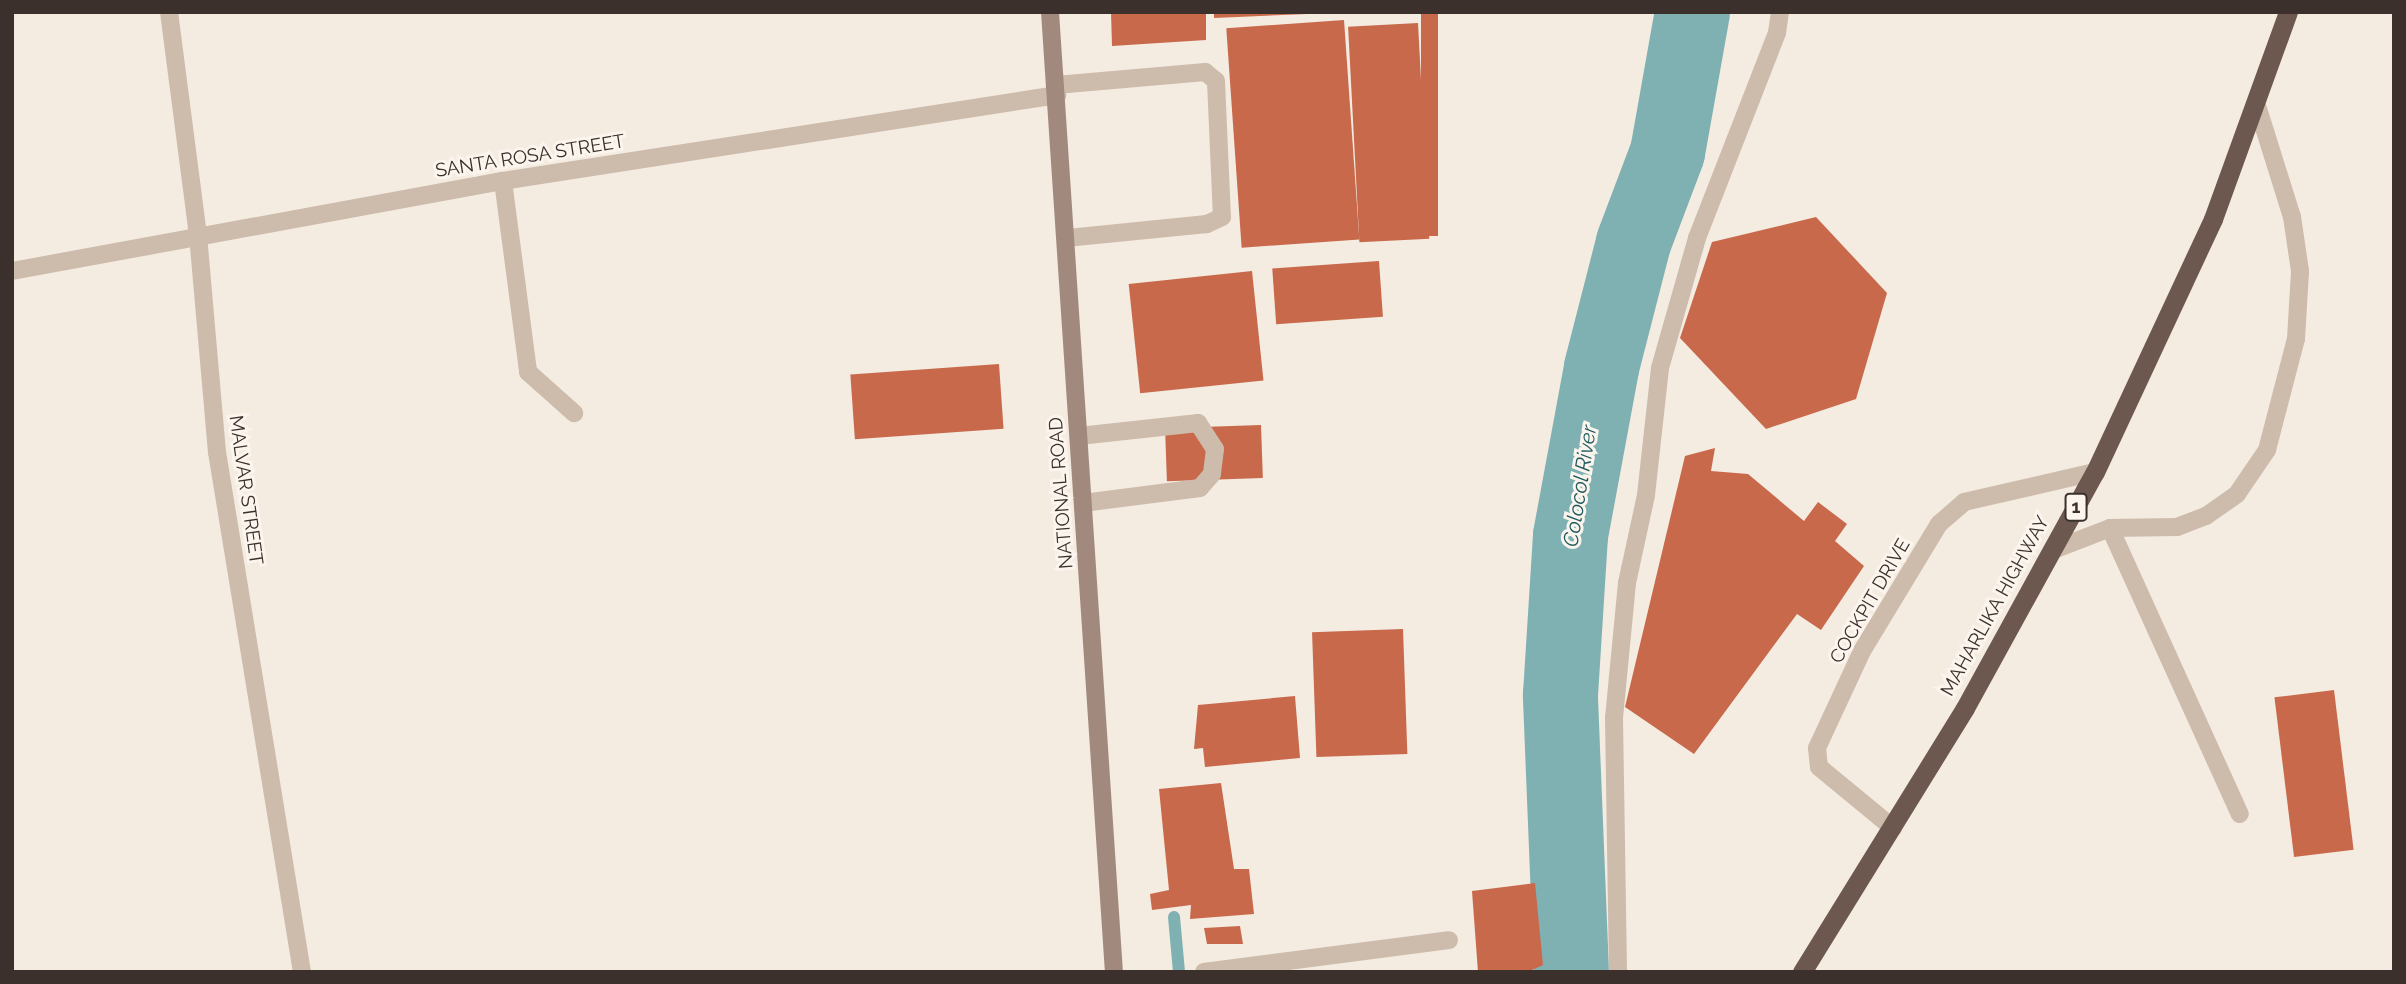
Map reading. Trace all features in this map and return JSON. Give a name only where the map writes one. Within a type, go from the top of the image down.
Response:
[{"type":"highway","name":"MAHARLIKA HIGHWAY","points":[[1802,972],[1893,828],[2095,472],[2207,232],[2257,105],[2288,12]]},
{"type":"main road","name":"NATIONAL ROAD","points":[[1050,12],[1114,972]]},
{"type":"street","name":"MALVAR STREET","points":[[169,12],[198,235],[217,452],[302,972]]},
{"type":"street","points":[[1618,972],[1614,718],[1627,583],[1646,495],[1660,368],[1697,238],[1777,33],[1780,12]]},
{"type":"street","name":"SANTA ROSA STREET","points":[[12,271],[503,181],[1056,90],[1205,72],[1216,81],[1222,217],[1207,224],[1066,238]]},
{"type":"street","points":[[2053,550],[2110,528],[2177,527],[2206,516],[2237,494],[2267,450],[2296,339],[2300,271],[2292,218],[2257,105]]},
{"type":"street","points":[[503,181],[528,372],[574,413]]},
{"type":"street","points":[[1079,436],[1198,423],[1214,449],[1212,474],[1200,488],[1083,503]]},
{"type":"street","name":"COCKPIT DRIVE","points":[[1893,828],[1819,767],[1817,748],[1862,651],[1939,524],[1964,502],[2095,472]]},
{"type":"street","points":[[2110,528],[2240,814]]},
{"type":"street","points":[[1204,972],[1450,940]]},
{"type":"building","points":[[1111,12],[1206,12],[1206,40],[1112,46]]},
{"type":"building","points":[[1214,12],[1307,12],[1307,14],[1214,18]]},
{"type":"building","points":[[1421,12],[1438,12],[1438,236],[1421,236]]},
{"type":"building","points":[[1344,20],[1359,239],[1242,248],[1226,28]]},
{"type":"building","points":[[1418,23],[1429,239],[1359,242],[1348,27]]},
{"type":"building","points":[[1816,217],[1887,293],[1856,399],[1766,429],[1680,338],[1712,242]]},
{"type":"building","points":[[1379,261],[1383,317],[1276,324],[1272,268]]},
{"type":"building","points":[[1252,271],[1263,380],[1140,393],[1129,284]]},
{"type":"building","points":[[999,364],[1004,429],[855,439],[850,374]]},
{"type":"building","points":[[1261,425],[1263,478],[1167,481],[1165,428]]},
{"type":"building","points":[[1715,448],[1711,471],[1748,474],[1804,521],[1818,502],[1847,524],[1835,541],[1864,566],[1821,630],[1797,614],[1694,754],[1625,707],[1685,456]]},
{"type":"building","points":[[1403,629],[1407,754],[1316,757],[1312,632]]},
{"type":"building","points":[[2334,690],[2354,850],[2294,857],[2274,697]]},
{"type":"building","points":[[1295,696],[1300,758],[1205,767],[1203,748],[1194,749],[1198,705]]},
{"type":"building","points":[[1221,783],[1234,869],[1249,869],[1254,914],[1190,919],[1191,905],[1152,910],[1150,894],[1169,890],[1159,789]]},
{"type":"building","points":[[1535,883],[1543,965],[1528,972],[1478,972],[1472,891]]},
{"type":"building","points":[[1240,926],[1243,944],[1207,944],[1204,928]]},
{"type":"waterway","name":"Colocol River","points":[[1571,972],[1560,694],[1570,535],[1601,367],[1633,242],[1667,152],[1692,12]]},
{"type":"waterway","points":[[1174,917],[1179,972]]}]
